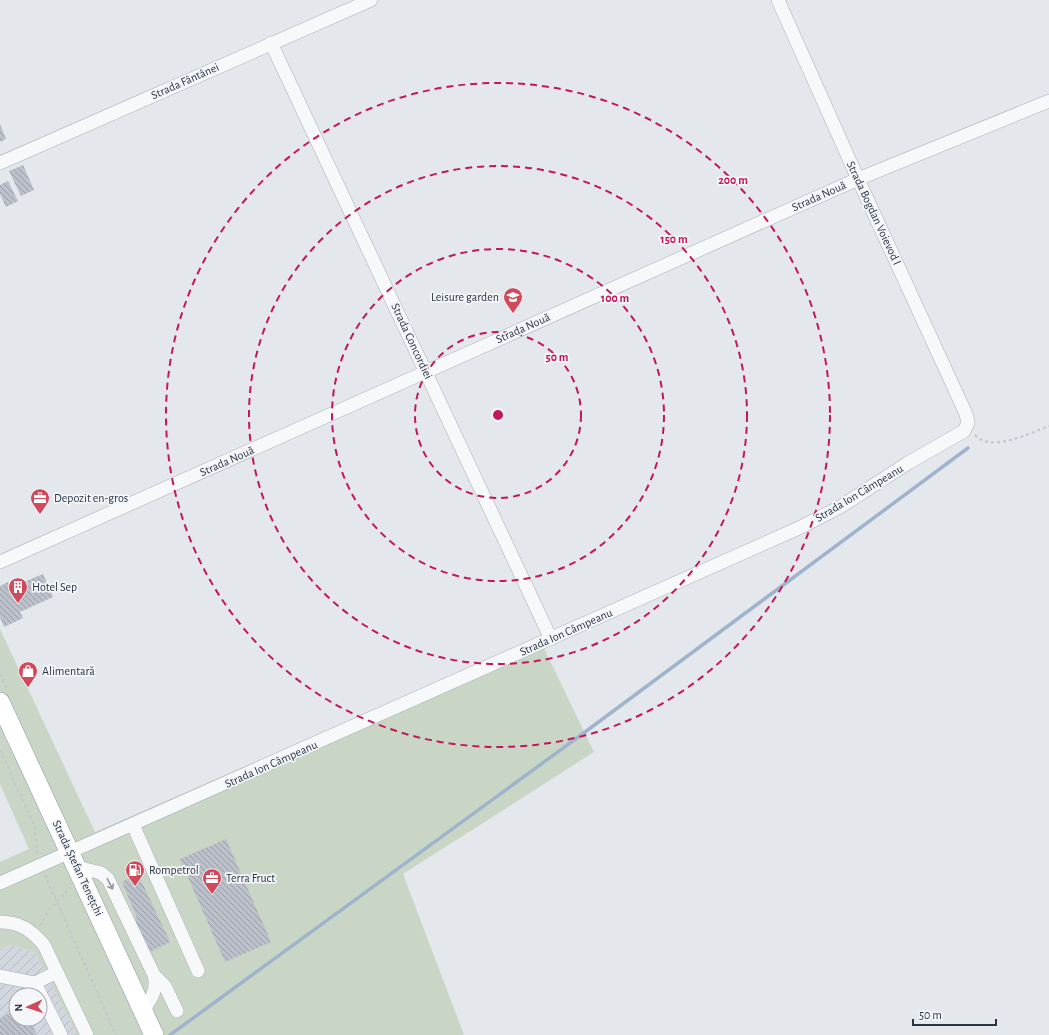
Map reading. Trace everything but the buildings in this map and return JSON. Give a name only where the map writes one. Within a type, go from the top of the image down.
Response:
[{"type":"highway","name":"Strada Ștefan Tenețchi","points":[[0,702],[154,1035]]},
{"type":"street","name":"Strada Fântânei","points":[[0,164],[371,0]]},
{"type":"street","name":"Strada Bogdan Voievod I","points":[[778,0],[966,414],[968,426]]},
{"type":"street","name":"Strada Concordiei","points":[[271,43],[551,639]]},
{"type":"street","name":"Strada Nouă","points":[[0,562],[858,179],[1049,101]]},
{"type":"street","name":"Strada Ion Câmpeanu","points":[[0,883],[41,865],[76,865],[132,825],[818,520],[964,431],[968,426]]},
{"type":"street","points":[[132,825],[198,971]]},
{"type":"street","points":[[76,865],[101,873],[108,879],[154,975],[156,981],[154,993],[143,1011]]},
{"type":"street","points":[[0,922],[17,923],[34,933],[44,944],[87,1035]]},
{"type":"street","points":[[0,976],[35,983],[57,972]]},
{"type":"street","points":[[154,975],[165,986],[177,1011]]},
{"type":"street","points":[[35,983],[62,1035]]},
{"type":"path","points":[[968,426],[977,437],[990,442],[1013,440],[1049,426]]},
{"type":"path","points":[[0,750],[36,827],[38,858],[56,903],[116,1035]]},
{"type":"path","points":[[34,933],[43,922],[49,910],[56,903],[76,865]]},
{"type":"shaded area","points":[[9,945],[35,952],[77,1035],[0,1035],[0,949]]},
{"type":"green space","points":[[0,629],[95,832],[539,638],[594,752],[403,874],[464,1035],[77,1035],[35,952],[10,945],[0,949],[0,862],[29,849],[0,784]]},
{"type":"waterway","points":[[170,1035],[581,735],[968,448]]},
{"type":"place","name":"Leisure garden","points":[[513,314]]},
{"type":"place","name":"Depozit en-gros","points":[[40,515]]},
{"type":"place","name":"Hotel Sep","points":[[18,604]]},
{"type":"place","name":"Alimentară","points":[[28,688]]},
{"type":"place","name":"Rompetrol","points":[[135,887]]},
{"type":"place","name":"Terra Fruct","points":[[212,895]]}]
